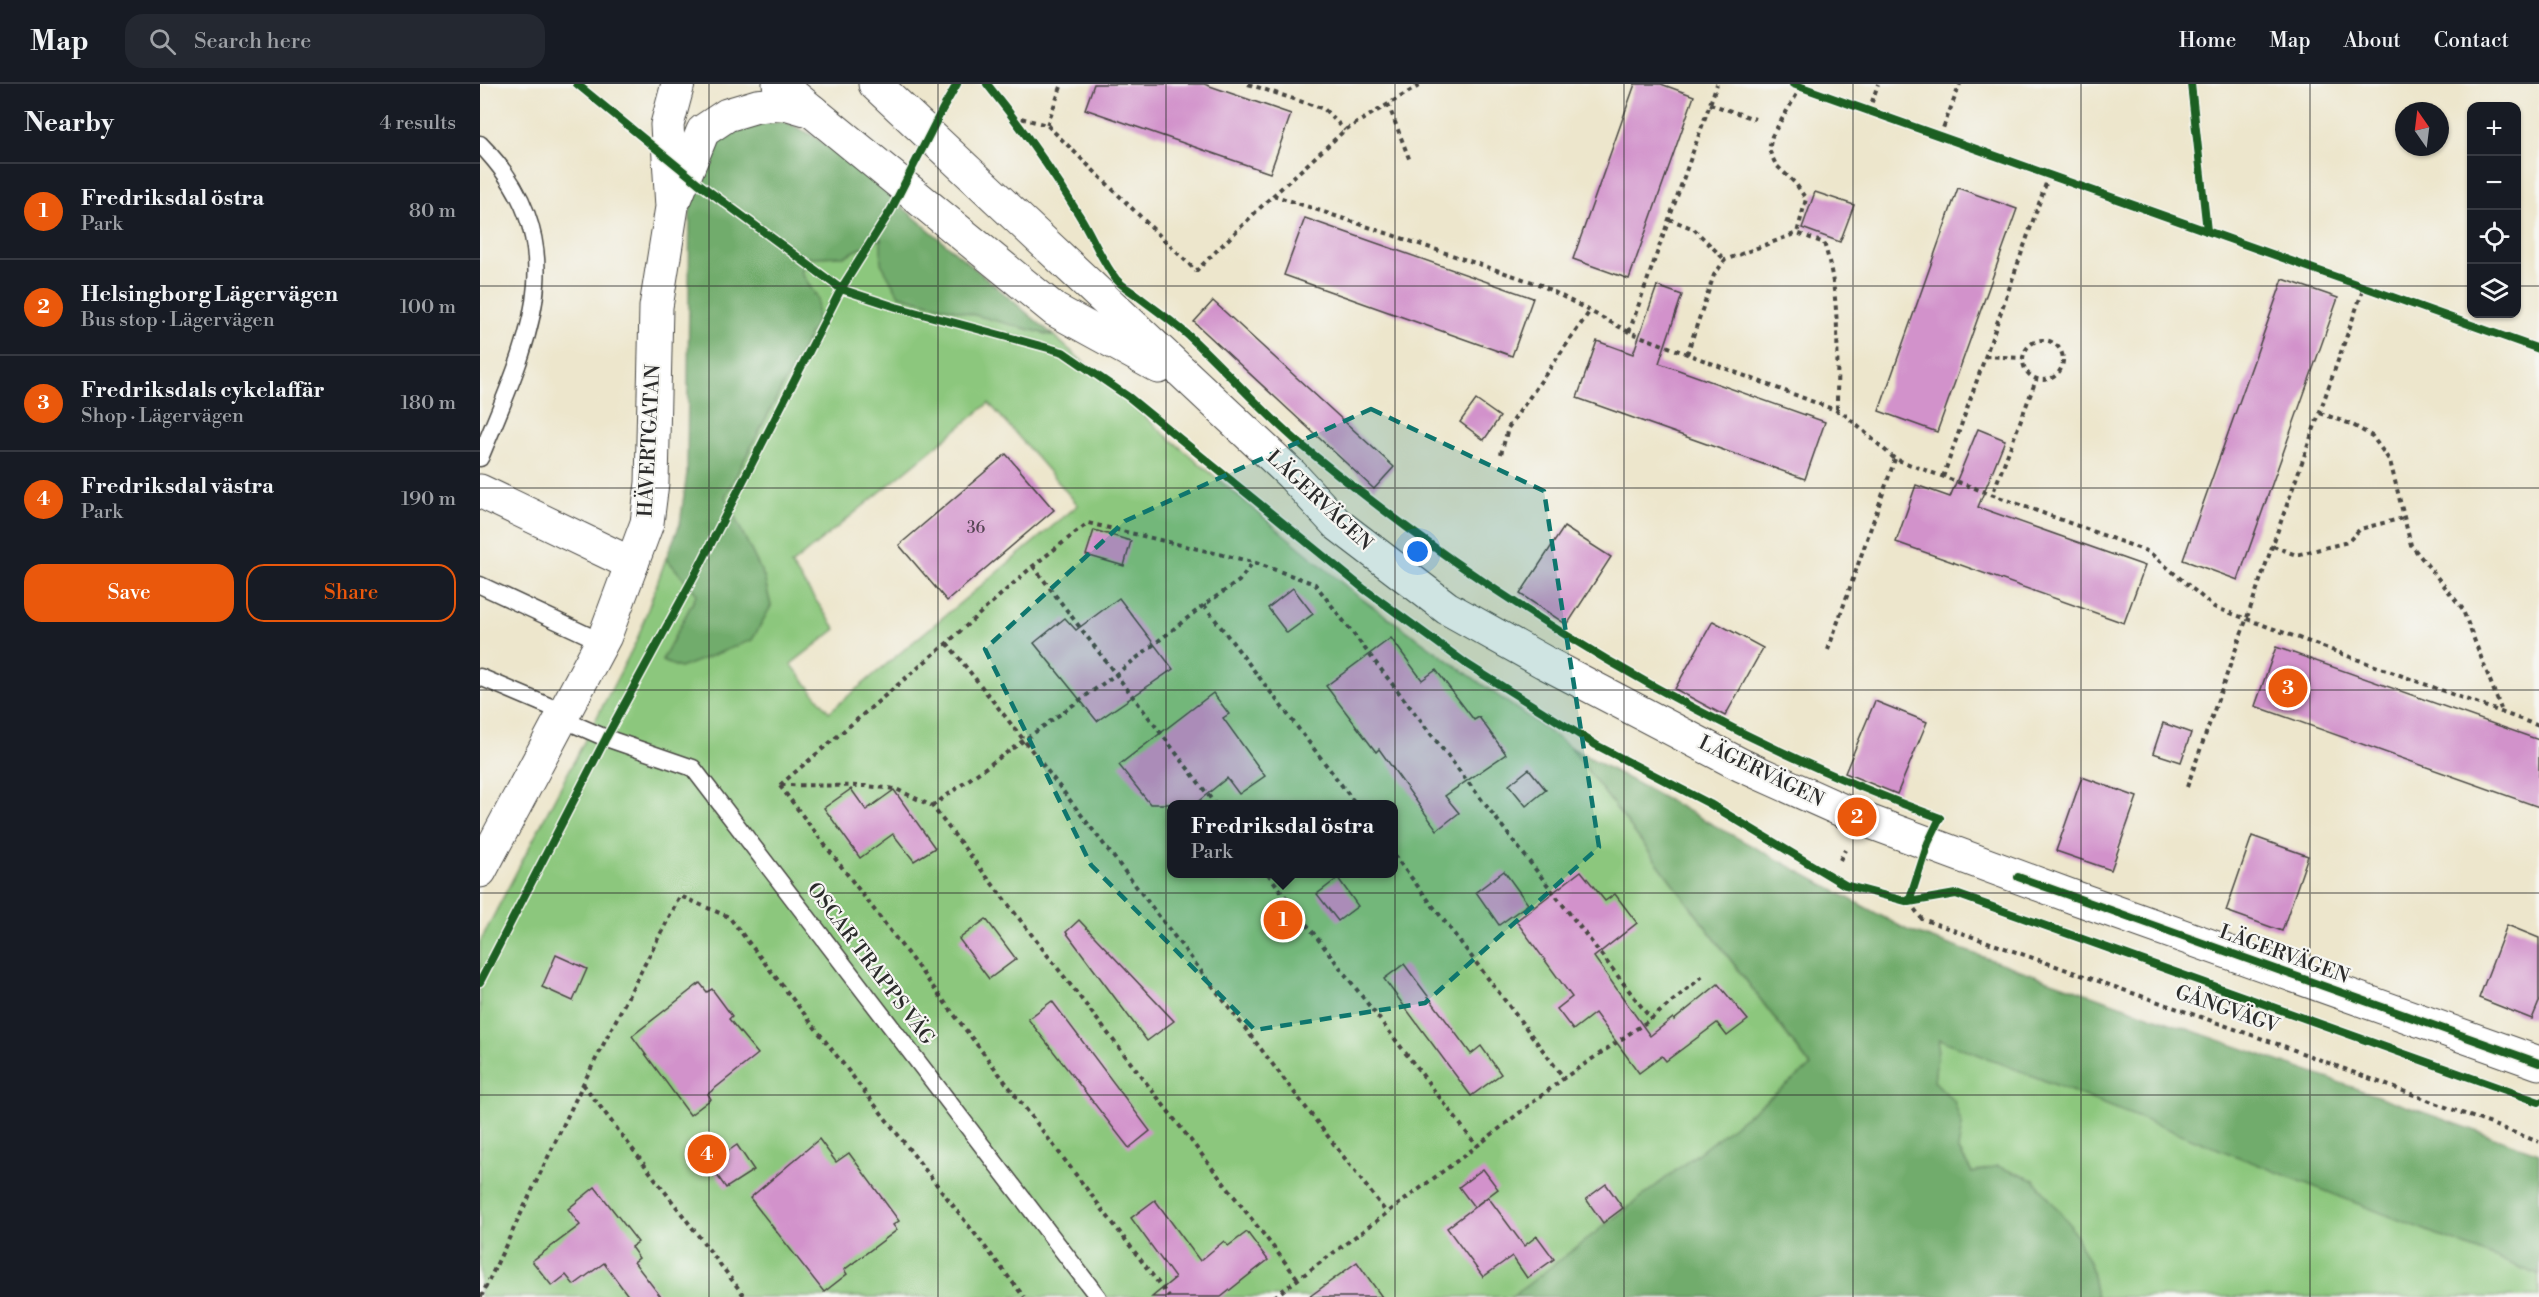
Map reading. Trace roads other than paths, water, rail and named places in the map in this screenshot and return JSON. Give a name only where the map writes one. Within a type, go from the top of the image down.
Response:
[{"type":"street","points":[[656,307],[650,149],[657,84]]},
{"type":"street","name":"HÄVERTGATAN","points":[[480,871],[602,642],[647,523],[652,483],[656,307],[672,207],[667,125],[678,84]]},
{"type":"street","name":"LÄGERVÄGEN","points":[[779,84],[1055,310],[1197,389]]},
{"type":"street","name":"LÄGERVÄGEN","points":[[875,84],[1197,389],[1291,474],[1336,524],[1447,608],[1544,662],[1741,765],[1857,818],[2066,895],[2539,1063]]},
{"type":"street","points":[[672,207],[703,131],[727,115],[757,106],[785,103],[816,113]]},
{"type":"street","points":[[480,491],[632,564]]},
{"type":"lane","points":[[480,144],[513,183],[525,206],[533,236],[537,268],[536,299],[530,328],[480,458]]},
{"type":"lane","points":[[480,585],[602,642]]},
{"type":"lane","name":"OSCAR TRAPPS VÄG","points":[[480,677],[606,738],[693,768],[1098,1297]]},
{"type":"place","name":"Fredriksdals cykelaffär","points":[[2288,688]]},
{"type":"place","name":"Helsingborg Lägervägen","points":[[1857,817]]},
{"type":"place","name":"Fredriksdal östra","points":[[1283,920]]},
{"type":"place","name":"Fredriksdal västra","points":[[707,1154]]}]
